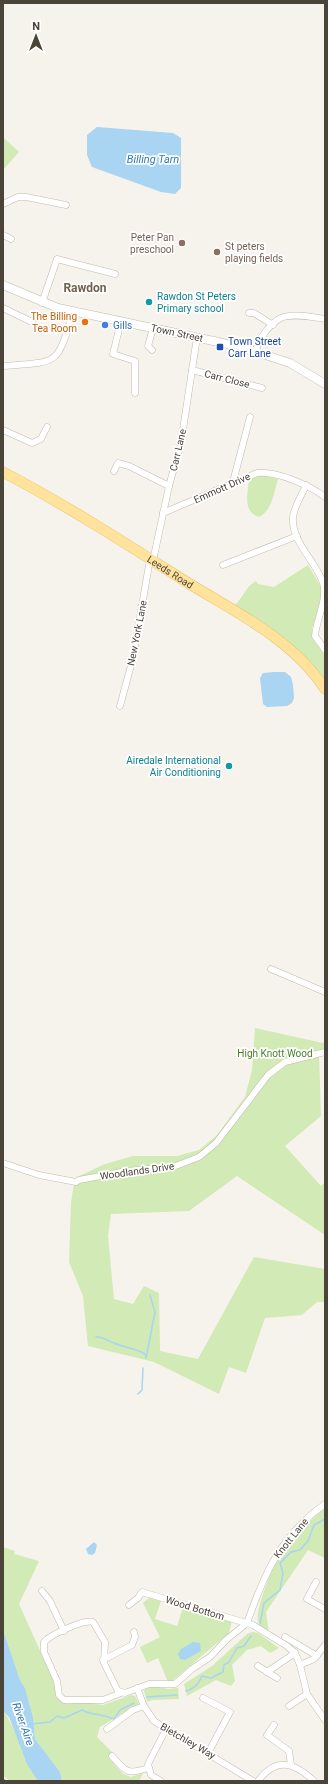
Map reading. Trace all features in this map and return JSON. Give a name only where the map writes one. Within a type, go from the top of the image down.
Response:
[{"type":"main road","name":"Leeds Road","points":[[3,472],[39,492],[151,560],[282,643],[307,664],[325,689]]},
{"type":"street","points":[[3,204],[18,196],[26,196],[66,205]]},
{"type":"street","points":[[3,235],[11,239]]},
{"type":"street","points":[[42,303],[57,259],[115,274]]},
{"type":"street","name":"Town Street","points":[[4,288],[42,303],[73,312],[197,337],[256,352],[290,363],[325,384]]},
{"type":"street","points":[[3,308],[32,322]]},
{"type":"street","points":[[3,366],[40,364],[51,360],[59,353],[63,345],[73,312]]},
{"type":"street","points":[[249,313],[254,313],[274,325]]},
{"type":"street","points":[[256,352],[257,344],[262,336],[281,318],[292,316],[325,319]]},
{"type":"street","points":[[121,322],[113,354],[135,361],[135,393]]},
{"type":"street","points":[[152,350],[148,346],[153,328]]},
{"type":"street","name":"Carr Lane","points":[[151,560],[181,443],[197,337]]},
{"type":"street","name":"Carr Close","points":[[192,370],[262,388]]},
{"type":"street","points":[[233,482],[250,417]]},
{"type":"street","points":[[3,430],[32,443],[41,439],[47,426]]},
{"type":"street","points":[[114,471],[118,463],[129,466],[169,486]]},
{"type":"street","name":"Emmott Drive","points":[[163,513],[250,474],[264,472],[306,486],[325,497]]},
{"type":"street","points":[[306,486],[293,516],[297,536],[323,583],[324,599],[315,627],[315,636],[325,650]]},
{"type":"street","points":[[223,565],[297,536]]},
{"type":"street","name":"New York Lane","points":[[120,706],[133,658],[151,560]]},
{"type":"street","points":[[271,969],[325,992]]},
{"type":"street","name":"Woodlands Drive","points":[[3,1163],[39,1175],[76,1182],[79,1180],[127,1171],[173,1167],[199,1157],[216,1143],[268,1075],[285,1062],[325,1052]]},
{"type":"street","name":"Knott Lane","points":[[247,1623],[258,1591],[276,1553],[311,1513],[325,1504]]},
{"type":"street","points":[[316,1582],[307,1599],[325,1609]]},
{"type":"street","points":[[42,1591],[50,1601],[64,1631]]},
{"type":"street","name":"Wood Bottom","points":[[129,1605],[138,1598],[142,1592],[253,1625],[287,1646],[295,1653]]},
{"type":"street","points":[[121,1693],[115,1687],[103,1660],[104,1642],[95,1623],[88,1621],[46,1640],[43,1646],[44,1652],[57,1681],[61,1698],[67,1701],[81,1698],[99,1701],[153,1683],[169,1685],[176,1684],[192,1669],[210,1657],[226,1640],[247,1623]]},
{"type":"street","points":[[103,1660],[132,1645],[135,1637],[134,1632]]},
{"type":"street","points":[[285,1636],[317,1656]]},
{"type":"street","points":[[300,1665],[314,1659],[325,1645]]},
{"type":"street","points":[[267,1672],[295,1653],[300,1665],[307,1694],[325,1720]]},
{"type":"street","points":[[258,1666],[277,1678]]},
{"type":"street","name":"Bletchley Way","points":[[137,1688],[144,1706],[154,1721],[253,1781]]},
{"type":"street","points":[[289,1706],[307,1694]]},
{"type":"street","points":[[203,1698],[230,1712],[208,1753]]},
{"type":"street","points":[[107,1730],[132,1710],[144,1706]]},
{"type":"street","points":[[274,1725],[267,1735],[289,1751],[291,1765]]},
{"type":"street","points":[[161,1781],[151,1775],[148,1768],[149,1759],[166,1729]]},
{"type":"street","points":[[112,1756],[125,1770],[134,1772],[148,1768]]},
{"type":"street","points":[[258,1781],[270,1767],[281,1764],[291,1765],[305,1772],[314,1781]]},
{"type":"green space","points":[[3,137],[19,152],[3,170]]},
{"type":"green space","points":[[258,476],[278,479],[270,506],[259,517],[250,511],[247,501],[249,479]]},
{"type":"green space","points":[[308,565],[321,587],[322,596],[312,629],[312,638],[325,656],[325,683],[234,606],[252,583],[256,581],[258,584],[274,587]]},
{"type":"green space","name":"High Knott Wood","points":[[255,1028],[323,1043],[325,1039],[325,1053],[319,1055],[321,1116],[285,1146],[321,1186],[325,1182],[325,1235],[237,1176],[189,1211],[111,1214],[108,1236],[114,1299],[133,1304],[144,1286],[159,1293],[160,1351],[198,1359],[254,1257],[325,1269],[325,1302],[317,1302],[302,1315],[265,1318],[246,1373],[229,1367],[219,1394],[154,1362],[88,1346],[83,1296],[69,1262],[71,1202],[75,1178],[105,1164],[133,1156],[177,1156],[199,1150],[217,1135],[245,1097],[252,1070]]},
{"type":"green space","points":[[325,1507],[325,1558],[308,1550],[266,1612],[269,1633],[259,1624],[258,1616],[265,1588],[273,1568],[280,1555],[290,1542]]},
{"type":"green space","points":[[3,1547],[15,1551],[14,1554],[39,1561],[19,1604],[52,1677],[61,1701],[67,1704],[84,1702],[103,1705],[131,1695],[135,1696],[139,1704],[100,1727],[97,1737],[112,1752],[108,1757],[123,1774],[131,1777],[143,1773],[139,1781],[62,1781],[60,1772],[35,1739],[33,1717],[25,1688],[20,1680],[3,1630]]},
{"type":"green space","points":[[150,1597],[161,1601],[155,1619],[177,1626],[183,1607],[232,1621],[229,1633],[172,1681],[168,1682],[158,1658],[147,1663],[140,1647],[160,1637],[143,1603]]},
{"type":"green space","points":[[252,1632],[258,1633],[279,1648],[270,1653],[261,1646],[247,1650],[232,1665],[235,1681],[231,1686],[216,1680],[187,1696],[184,1684],[212,1666],[247,1634]]},
{"type":"green space","points":[[153,1686],[168,1689],[178,1688],[179,1699],[152,1700],[147,1702],[144,1691],[145,1689]]},
{"type":"green space","points":[[3,1710],[38,1781],[10,1781],[3,1776]]},
{"type":"water","name":"Billing Tarn","points":[[97,127],[173,133],[181,138],[181,188],[175,194],[161,192],[92,167],[87,155],[87,135]]},
{"type":"water","points":[[285,672],[291,677],[294,698],[292,703],[287,706],[267,707],[263,704],[260,678],[263,673]]},
{"type":"water","points":[[94,1542],[97,1545],[95,1553],[92,1555],[88,1554],[86,1549]]},
{"type":"water","name":"River Aire","points":[[3,1630],[20,1680],[25,1688],[33,1717],[35,1739],[60,1772],[62,1781],[38,1781],[27,1764],[9,1717],[3,1711]]},
{"type":"water","points":[[193,1642],[200,1643],[201,1651],[185,1660],[180,1659],[178,1654],[181,1649]]},
{"type":"waterway","points":[[146,1358],[155,1312],[150,1295]]},
{"type":"waterway","points":[[96,1337],[103,1338],[146,1355]]},
{"type":"waterway","points":[[138,1394],[142,1390],[143,1368]]},
{"type":"waterway","points":[[260,1624],[264,1603],[280,1590],[283,1573],[280,1563],[291,1552],[300,1550],[308,1541],[314,1525],[325,1519]]},
{"type":"waterway","points":[[186,1691],[196,1686],[202,1676],[211,1678],[223,1672],[224,1665],[229,1662],[237,1648],[244,1646],[251,1636]]},
{"type":"waterway","points":[[147,1697],[177,1695]]},
{"type":"waterway","points":[[32,1724],[50,1722],[57,1716],[64,1718],[82,1710],[114,1719],[120,1710],[134,1703]]},
{"type":"place","name":"Peter Pan preschool","points":[[182,243]]},
{"type":"place","name":"St peters playing fields","points":[[217,252]]},
{"type":"place","name":"Rawdon St Peters Primary school","points":[[149,302]]},
{"type":"place","name":"The Billing Tea Room","points":[[85,322]]},
{"type":"place","name":"Gills","points":[[105,325]]},
{"type":"place","name":"Town Street Carr Lane","points":[[220,347]]},
{"type":"place","name":"Airedale International Air Conditioning","points":[[229,766]]},
{"type":"district","name":"Rawdon","points":[[85,288]]}]
